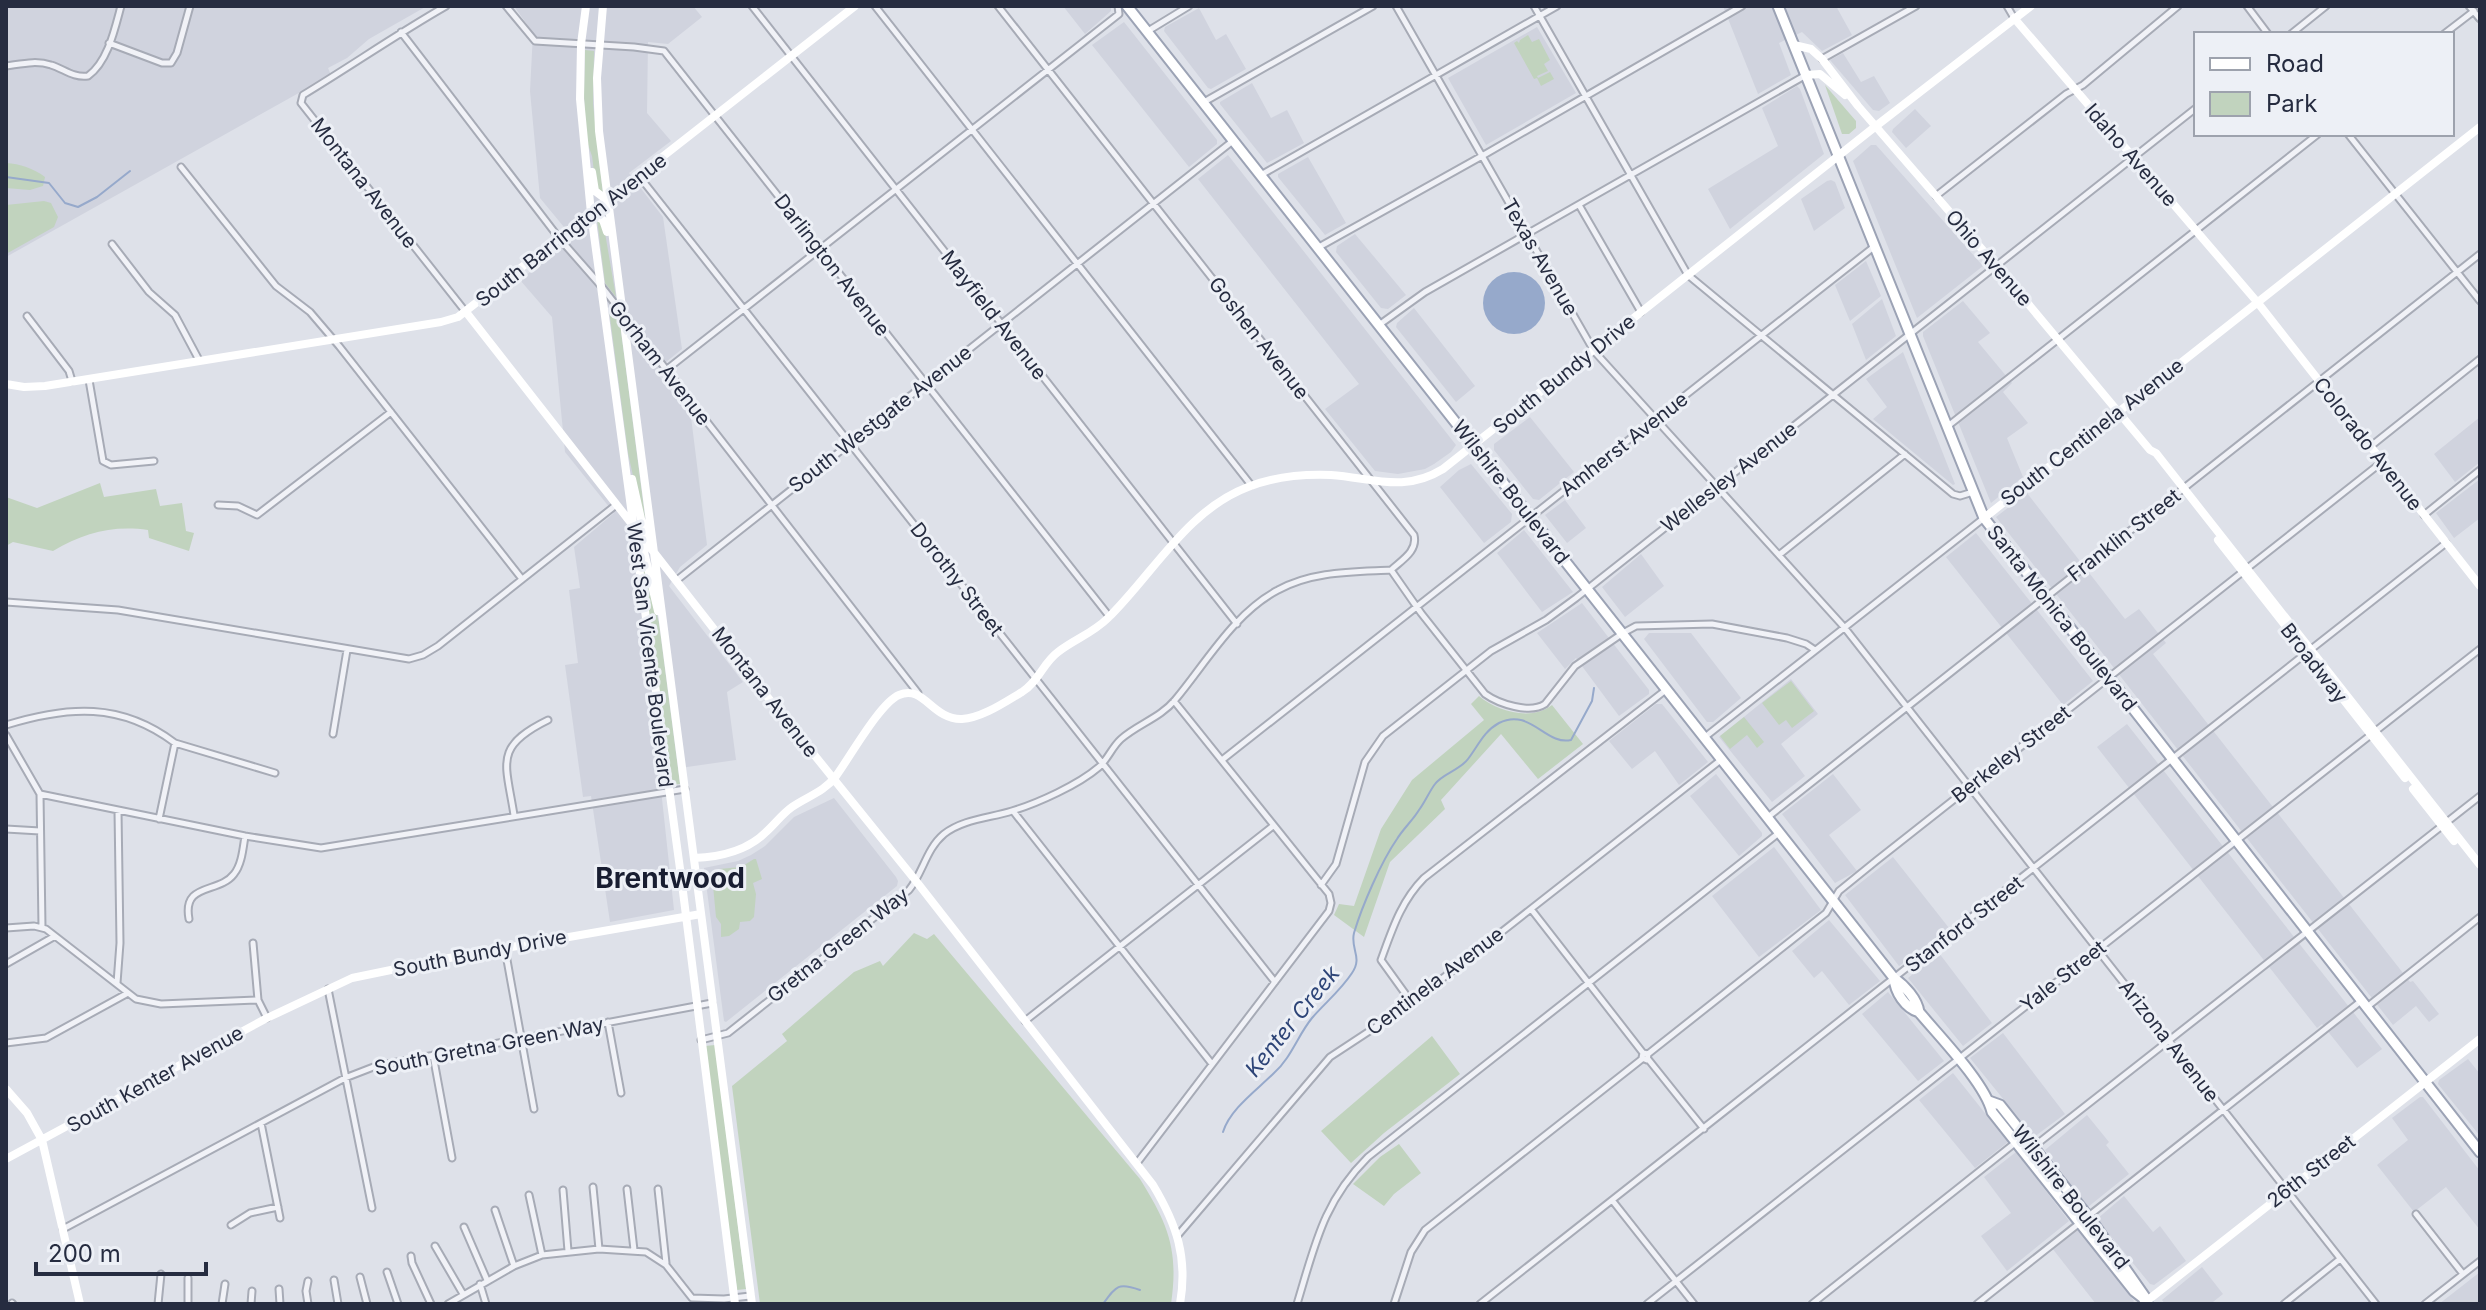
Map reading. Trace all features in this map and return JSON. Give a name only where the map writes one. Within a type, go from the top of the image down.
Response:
[{"type":"main road","name":"Wilshire Boulevard","points":[[1127,6],[1901,983],[1918,1005],[1919,1012],[1989,1101],[1992,1112],[2020,1139],[2135,1280],[2146,1303]]},
{"type":"main road","name":"Santa Monica Boulevard","points":[[1778,6],[1984,518],[2480,1152]]},
{"type":"street","points":[[6,66],[42,63],[84,77],[98,67],[121,6]]},
{"type":"street","points":[[109,43],[162,63],[171,63],[177,53],[190,6]]},
{"type":"street","points":[[401,32],[446,6]]},
{"type":"street","name":"Darlington Avenue","points":[[506,6],[535,41],[664,51],[1110,616]]},
{"type":"street","name":"West San Vicente Boulevard","points":[[586,6],[581,44],[580,99],[591,213],[735,1301]]},
{"type":"street","name":"West San Vicente Boulevard","points":[[603,6],[598,45],[597,103],[607,200],[751,1300]]},
{"type":"street","name":"Mayfield Avenue","points":[[752,6],[1237,624]]},
{"type":"street","name":"South Barrington Avenue","points":[[6,384],[35,387],[89,379],[441,322],[466,312],[855,6]]},
{"type":"street","points":[[875,6],[1251,485]]},
{"type":"street","name":"Goshen Avenue","points":[[998,6],[1416,539],[1413,550],[1391,570]]},
{"type":"street","points":[[666,370],[1119,14],[1118,6]]},
{"type":"street","points":[[1148,31],[1189,6]]},
{"type":"street","points":[[1204,102],[1373,6]]},
{"type":"street","name":"Texas Avenue","points":[[1396,6],[1594,351],[1844,627]]},
{"type":"street","points":[[1534,6],[1688,275],[1953,494],[1960,496],[1973,492]]},
{"type":"street","points":[[1261,175],[1557,6]]},
{"type":"street","points":[[1318,247],[1742,6]]},
{"type":"street","points":[[1822,59],[1916,6]]},
{"type":"street","name":"Idaho Avenue","points":[[2007,6],[2258,303]]},
{"type":"street","name":"South Bundy Drive","points":[[919,694],[942,715],[964,719],[979,715],[1025,690],[1036,681],[1058,652],[1089,634],[1110,616],[1174,543],[1213,505],[1251,485],[1307,475],[1395,483],[1422,480],[1443,469],[2031,6]]},
{"type":"street","points":[[1936,196],[2083,85],[2178,6]]},
{"type":"street","points":[[2247,6],[2266,32]]},
{"type":"street","points":[[2294,32],[2326,6]]},
{"type":"street","points":[[2446,32],[2472,9],[2480,19]]},
{"type":"street","name":"Montana Avenue","points":[[401,32],[303,95],[301,103],[1137,1164],[1166,1207],[1178,1235],[1183,1271],[1180,1304]]},
{"type":"street","name":"Gorham Avenue","points":[[401,32],[559,238],[602,287],[919,694]]},
{"type":"street","name":"Ohio Avenue","points":[[1794,45],[1811,49],[1822,59],[1858,106],[2119,410]]},
{"type":"street","name":"Ohio Avenue","points":[[1806,75],[1820,74],[1858,106]]},
{"type":"street","points":[[1379,325],[1412,299],[1806,75]]},
{"type":"street","name":"Wellesley Avenue","points":[[1321,885],[1336,864],[1362,771],[1376,744],[1491,651],[1546,620],[1588,589],[2194,110]]},
{"type":"street","name":"South Centinela Avenue","points":[[1705,737],[2480,127]]},
{"type":"street","points":[[1947,426],[2315,136]]},
{"type":"street","points":[[2350,136],[2480,301]]},
{"type":"street","name":"South Westgate Avenue","points":[[677,580],[1234,140]]},
{"type":"street","points":[[583,141],[590,159],[594,188],[607,200]]},
{"type":"street","points":[[181,167],[276,286],[310,312],[332,338],[522,579]]},
{"type":"street","name":"Dorothy Street","points":[[639,176],[1275,982]]},
{"type":"street","points":[[1579,205],[1641,313]]},
{"type":"street","points":[[591,213],[605,223],[619,282]]},
{"type":"street","points":[[112,244],[149,292],[175,315],[199,360]]},
{"type":"street","name":"Amherst Avenue","points":[[1222,760],[1875,246]]},
{"type":"street","name":"Franklin Street","points":[[1768,817],[2480,254]]},
{"type":"street","name":"Colorado Avenue","points":[[2258,303],[2480,586]]},
{"type":"street","points":[[27,316],[69,371],[72,381]]},
{"type":"street","points":[[2370,447],[2480,359]]},
{"type":"street","points":[[89,379],[103,461],[111,465],[154,461]]},
{"type":"street","name":"Broadway","points":[[2119,410],[2150,450],[2156,453],[2480,874]]},
{"type":"street","points":[[218,505],[238,506],[257,515],[391,412]]},
{"type":"street","points":[[624,451],[643,528],[654,551]]},
{"type":"street","points":[[1779,555],[1905,454]]},
{"type":"street","name":"Berkeley Street","points":[[1394,1304],[1411,1252],[1425,1230],[1826,913],[1839,891],[2382,462]]},
{"type":"street","points":[[2424,515],[2480,470]]},
{"type":"street","points":[[6,602],[118,610],[404,659],[423,655],[459,631],[618,504]]},
{"type":"street","points":[[633,524],[643,544],[663,622]]},
{"type":"street","name":"Stanford Street","points":[[1480,1304],[2446,543]]},
{"type":"street","points":[[1391,570],[1490,698],[1536,709],[1550,700],[1575,666],[1636,626],[1712,624],[1787,638],[1815,650]]},
{"type":"street","name":"Gretna Green Way","points":[[701,1040],[728,1033],[909,890],[932,847],[945,833],[966,823],[1013,811],[1052,794],[1102,764],[1122,738],[1156,717],[1174,701],[1237,624],[1266,597],[1290,584],[1310,578],[1345,572],[1391,570]]},
{"type":"street","name":"Arizona Avenue","points":[[1844,627],[2376,1304]]},
{"type":"street","name":"Yale Street","points":[[1647,1304],[2480,649]]},
{"type":"street","points":[[333,734],[347,650]]},
{"type":"street","points":[[1412,1003],[1381,960],[1402,906],[1412,890],[1667,689]]},
{"type":"street","points":[[676,841],[685,855],[694,858],[721,855],[748,846],[770,829],[787,810],[814,796],[834,778],[889,702],[908,693],[919,694]]},
{"type":"street","points":[[1137,1164],[1329,911],[1331,903],[1329,894],[1174,701]]},
{"type":"street","points":[[6,725],[42,714],[95,712],[137,721],[175,743],[275,773]]},
{"type":"street","points":[[514,815],[507,751],[516,741],[548,720]]},
{"type":"street","points":[[6,735],[40,794],[42,927]]},
{"type":"street","points":[[159,819],[175,743]]},
{"type":"street","name":"Centinela Avenue","points":[[1178,1235],[1330,1057],[1412,1003],[1722,759]]},
{"type":"street","points":[[40,794],[245,836],[321,848],[685,789]]},
{"type":"street","points":[[2029,1151],[2480,796]]},
{"type":"street","points":[[117,983],[120,943],[118,811]]},
{"type":"street","points":[[1013,811],[1212,1064]]},
{"type":"street","name":"Broadway","points":[[2444,824],[2480,865]]},
{"type":"street","points":[[1024,1022],[1273,826]]},
{"type":"street","points":[[6,829],[40,831]]},
{"type":"street","points":[[1297,1304],[1325,1215],[1349,1176],[1377,1149],[1780,831]]},
{"type":"street","points":[[189,919],[191,898],[202,890],[227,882],[234,874],[239,866],[245,836]]},
{"type":"street","points":[[681,876],[687,863],[694,858]]},
{"type":"street","points":[[1531,909],[1704,1129]]},
{"type":"street","name":"South Bundy Drive","points":[[267,1018],[361,975],[701,914]]},
{"type":"street","points":[[1977,1304],[2224,1109],[2480,917]]},
{"type":"street","points":[[6,928],[42,927],[128,993],[147,1002],[258,1000]]},
{"type":"street","points":[[6,964],[55,936]]},
{"type":"street","points":[[253,943],[258,1000],[267,1018]]},
{"type":"street","points":[[505,948],[534,1109]]},
{"type":"street","points":[[328,988],[372,1208]]},
{"type":"street","points":[[6,1043],[37,1040],[61,1032],[128,993]]},
{"type":"street","name":"South Gretna Green Way","points":[[63,1229],[345,1078],[386,1063],[713,1003]]},
{"type":"street","name":"South Kenter Avenue","points":[[6,1159],[267,1018]]},
{"type":"street","points":[[608,1022],[621,1093]]},
{"type":"street","name":"26th Street","points":[[2146,1303],[2480,1039]]},
{"type":"street","points":[[433,1055],[452,1158]]},
{"type":"street","points":[[6,1089],[42,1140],[80,1304]]},
{"type":"street","points":[[261,1123],[280,1218]]},
{"type":"street","points":[[1812,1304],[2020,1139]]},
{"type":"street","points":[[593,1187],[599,1249]]},
{"type":"street","points":[[627,1189],[634,1250]]},
{"type":"street","points":[[658,1189],[666,1265]]},
{"type":"street","points":[[563,1190],[568,1251]]},
{"type":"street","points":[[529,1195],[542,1255]]},
{"type":"street","points":[[1612,1200],[1694,1304]]},
{"type":"street","points":[[231,1225],[250,1213],[278,1207]]},
{"type":"street","points":[[495,1210],[514,1266]]},
{"type":"street","points":[[2416,1214],[2463,1274]]},
{"type":"street","points":[[464,1227],[487,1280]]},
{"type":"street","points":[[435,1246],[463,1294]]},
{"type":"street","points":[[448,1304],[487,1280],[542,1255],[599,1249],[646,1252],[666,1265],[691,1301],[751,1300]]},
{"type":"street","points":[[411,1256],[431,1304]]},
{"type":"street","points":[[2284,1304],[2340,1259]]},
{"type":"street","points":[[2425,1304],[2480,1261]]},
{"type":"street","points":[[387,1272],[398,1304]]},
{"type":"street","points":[[158,1304],[161,1274]]},
{"type":"street","points":[[360,1277],[367,1304]]},
{"type":"street","points":[[188,1278],[188,1304]]},
{"type":"street","points":[[334,1280],[338,1304]]},
{"type":"street","points":[[308,1281],[308,1304]]},
{"type":"street","points":[[222,1304],[225,1284]]},
{"type":"street","points":[[480,1284],[486,1304]]},
{"type":"street","points":[[279,1289],[280,1304]]},
{"type":"street","points":[[251,1304],[252,1291]]},
{"type":"shaded area","points":[[6,6],[427,6],[369,39],[347,58],[328,68],[331,75],[6,257]]},
{"type":"shaded area","points":[[514,6],[693,6],[702,17],[668,44],[648,42],[647,113],[671,141],[629,173],[663,217],[682,349],[655,371],[691,417],[707,545],[680,567],[669,586],[743,682],[727,692],[736,760],[659,771],[674,910],[610,922],[591,796],[583,797],[565,665],[578,663],[569,590],[580,588],[574,547],[614,513],[565,452],[552,317],[520,280],[573,238],[540,198],[530,91],[533,33]]},
{"type":"shaded area","points":[[1063,6],[1111,6],[1111,11],[1085,34]]},
{"type":"shaded area","points":[[1723,6],[1836,6],[1852,35],[1822,51],[1802,32],[1779,43],[1791,75],[1758,94]]},
{"type":"shaded area","points":[[1199,8],[1216,40],[1226,34],[1246,69],[1211,89],[1164,31],[1165,27]]},
{"type":"shaded area","points":[[1124,22],[1217,140],[1217,144],[1189,167],[1092,45]]},
{"type":"shaded area","points":[[1537,27],[1576,93],[1486,145],[1448,78]]},
{"type":"shaded area","points":[[1843,53],[1861,82],[1874,76],[1890,103],[1879,111],[1873,110],[1830,60]]},
{"type":"shaded area","points":[[1252,83],[1271,118],[1287,110],[1304,143],[1267,163],[1220,104]]},
{"type":"shaded area","points":[[1797,86],[1824,154],[1730,229],[1708,189],[1778,146],[1762,108]]},
{"type":"shaded area","points":[[1915,109],[1931,126],[1906,148],[1892,132]]},
{"type":"shaded area","points":[[1871,145],[1876,145],[1983,266],[1917,318],[1853,161]]},
{"type":"shaded area","points":[[1228,155],[1456,445],[1451,452],[1425,469],[1398,474],[1375,471],[1325,409],[1359,384],[1198,179]]},
{"type":"shaded area","points":[[1308,157],[1346,223],[1325,235],[1278,177],[1278,174]]},
{"type":"shaded area","points":[[1831,180],[1835,182],[1845,208],[1814,231],[1801,199]]},
{"type":"shaded area","points":[[1355,234],[1406,295],[1388,309],[1381,308],[1336,252],[1337,246]]},
{"type":"shaded area","points":[[1866,261],[1881,296],[1850,321],[1835,285]]},
{"type":"shaded area","points":[[1882,299],[1896,336],[1866,360],[1852,324]]},
{"type":"shaded area","points":[[1963,301],[1990,333],[1978,342],[2012,383],[2003,392],[2028,423],[2007,438],[2023,477],[1991,503],[1923,336],[1923,332]]},
{"type":"shaded area","points":[[1414,308],[1475,386],[1456,402],[1396,327]]},
{"type":"shaded area","points":[[1903,352],[1953,485],[1873,419],[1887,407],[1866,379]]},
{"type":"shaded area","points":[[1530,417],[1574,472],[1539,500],[1533,499],[1494,450],[1494,444]]},
{"type":"shaded area","points":[[2480,417],[2480,462],[2455,482],[2434,454]]},
{"type":"shaded area","points":[[1471,464],[1512,514],[1511,522],[1484,543],[1440,487]]},
{"type":"shaded area","points":[[2480,479],[2480,518],[2454,538],[2436,513]]},
{"type":"shaded area","points":[[2027,493],[2125,619],[2139,609],[2166,643],[2153,654],[2410,982],[2413,981],[2439,1014],[2429,1022],[2416,1006],[2393,1025],[1996,517]]},
{"type":"shaded area","points":[[1565,500],[1586,528],[1567,543],[1545,515]]},
{"type":"shaded area","points":[[1524,530],[1573,592],[1542,612],[1497,553]]},
{"type":"shaded area","points":[[1976,533],[2093,681],[2063,705],[1946,557]]},
{"type":"shaded area","points":[[1641,554],[1664,586],[1625,617],[1602,587]]},
{"type":"shaded area","points":[[1582,603],[1649,690],[1649,694],[1619,716],[1576,658],[1565,669],[1537,633]]},
{"type":"shaded area","points":[[1649,633],[1691,633],[1741,698],[1713,722],[1707,722],[1644,639]]},
{"type":"shaded area","points":[[1791,679],[1818,714],[1781,744],[1805,776],[1772,802],[1719,737]]},
{"type":"shaded area","points":[[1656,704],[1662,704],[1708,762],[1679,785],[1655,751],[1632,769],[1609,741]]},
{"type":"shaded area","points":[[2127,724],[2382,1049],[2357,1068],[2322,1024],[2317,1028],[2097,747]]},
{"type":"shaded area","points":[[1716,774],[1762,833],[1739,856],[1690,796]]},
{"type":"shaded area","points":[[1833,774],[1861,810],[1829,835],[1857,871],[1835,883],[1782,814]]},
{"type":"shaded area","points":[[834,798],[896,877],[897,886],[726,1022],[704,868],[751,855],[765,846],[794,817]]},
{"type":"shaded area","points":[[1774,847],[1821,910],[1759,957],[1712,896]]},
{"type":"shaded area","points":[[1893,857],[1949,928],[1899,966],[1845,895]]},
{"type":"shaded area","points":[[1829,920],[1880,981],[1849,1005],[1822,971],[1814,978],[1792,951]]},
{"type":"shaded area","points":[[1939,953],[1992,1023],[1963,1046],[1908,978]]},
{"type":"shaded area","points":[[1888,992],[1944,1061],[1918,1081],[1862,1014]]},
{"type":"shaded area","points":[[2003,1033],[2065,1114],[2034,1137],[1970,1058]]},
{"type":"shaded area","points":[[2468,1059],[2480,1074],[2480,1136],[2438,1084],[2439,1080]]},
{"type":"shaded area","points":[[1953,1073],[2008,1142],[1975,1168],[1919,1100]]},
{"type":"shaded area","points":[[2420,1097],[2480,1171],[2480,1230],[2446,1187],[2414,1212],[2377,1165],[2408,1140],[2392,1118]]},
{"type":"shaded area","points":[[2087,1115],[2129,1174],[2088,1207],[2045,1150]]},
{"type":"shaded area","points":[[2016,1152],[2069,1221],[2007,1271],[1981,1236],[2011,1213],[1984,1177]]},
{"type":"shaded area","points":[[2124,1196],[2153,1232],[2160,1226],[2186,1261],[2154,1285],[2097,1219]]},
{"type":"shaded area","points":[[2077,1228],[2134,1301],[2131,1304],[2096,1304],[2052,1248]]},
{"type":"shaded area","points":[[2202,1267],[2223,1294],[2214,1304],[2165,1304],[2162,1300]]},
{"type":"shaded area","points":[[2480,1272],[2480,1304],[2439,1304]]},
{"type":"green space","points":[[1528,35],[1532,42],[1539,39],[1550,60],[1544,64],[1548,71],[1537,76],[1550,72],[1554,79],[1541,86],[1514,43],[1519,43]]},
{"type":"green space","points":[[585,50],[594,51],[593,104],[603,194],[596,187],[592,156],[586,139]]},
{"type":"green space","points":[[1825,85],[1856,121],[1856,128],[1849,134],[1842,134]]},
{"type":"green space","points":[[6,163],[26,167],[45,177],[43,186],[30,190],[6,188]]},
{"type":"green space","points":[[51,203],[58,217],[54,227],[6,254],[6,205]]},
{"type":"green space","points":[[597,219],[604,227],[616,297],[605,283]]},
{"type":"green space","points":[[609,310],[620,323],[646,525],[628,453]]},
{"type":"green space","points":[[100,483],[104,497],[156,489],[160,506],[182,503],[186,531],[194,533],[189,551],[149,538],[148,530],[135,529],[99,532],[53,551],[13,542],[6,546],[6,497],[37,508]]},
{"type":"green space","points":[[640,551],[659,623],[680,784],[671,785]]},
{"type":"green space","points":[[1791,681],[1814,711],[1792,728],[1786,720],[1779,725],[1762,703]]},
{"type":"green space","points":[[1479,696],[1515,712],[1535,713],[1552,705],[1583,744],[1538,779],[1501,734],[1441,800],[1445,809],[1390,862],[1364,937],[1334,915],[1339,904],[1354,906],[1381,829],[1412,780],[1484,720],[1471,704]]},
{"type":"green space","points":[[1744,717],[1764,742],[1757,748],[1747,735],[1730,749],[1720,736]]},
{"type":"green space","points":[[754,859],[762,879],[753,883],[756,894],[754,917],[750,921],[740,922],[739,929],[729,936],[721,937],[712,875],[719,869],[741,867]]},
{"type":"green space","points":[[914,933],[927,939],[934,934],[1140,1179],[1158,1210],[1169,1238],[1173,1268],[1171,1304],[760,1304],[732,1086],[787,1041],[782,1034],[854,972],[880,961],[883,966]]},
{"type":"green space","points":[[1432,1036],[1460,1074],[1351,1163],[1321,1131]]},
{"type":"green space","points":[[715,1045],[746,1289],[737,1290],[705,1046]]},
{"type":"green space","points":[[1399,1144],[1421,1173],[1384,1206],[1353,1184],[1380,1157]]},
{"type":"water","points":[[1508,272],[1520,272],[1536,281],[1543,291],[1543,315],[1536,325],[1520,334],[1508,334],[1488,320],[1483,309],[1483,297],[1497,277]]},
{"type":"waterway","points":[[6,177],[49,183],[65,203],[78,207],[97,197],[130,171]]},
{"type":"waterway","name":"Kenter Creek","points":[[1223,1132],[1238,1108],[1280,1067],[1312,1018],[1352,973],[1356,962],[1354,933],[1372,884],[1399,835],[1417,814],[1435,784],[1465,763],[1489,730],[1510,719],[1529,723],[1554,738],[1571,740],[1592,701],[1594,688]]},
{"type":"waterway","name":"Kenter Creek","points":[[1103,1304],[1118,1287],[1140,1290]]},
{"type":"district","name":"Brentwood","points":[[670,878]]}]
